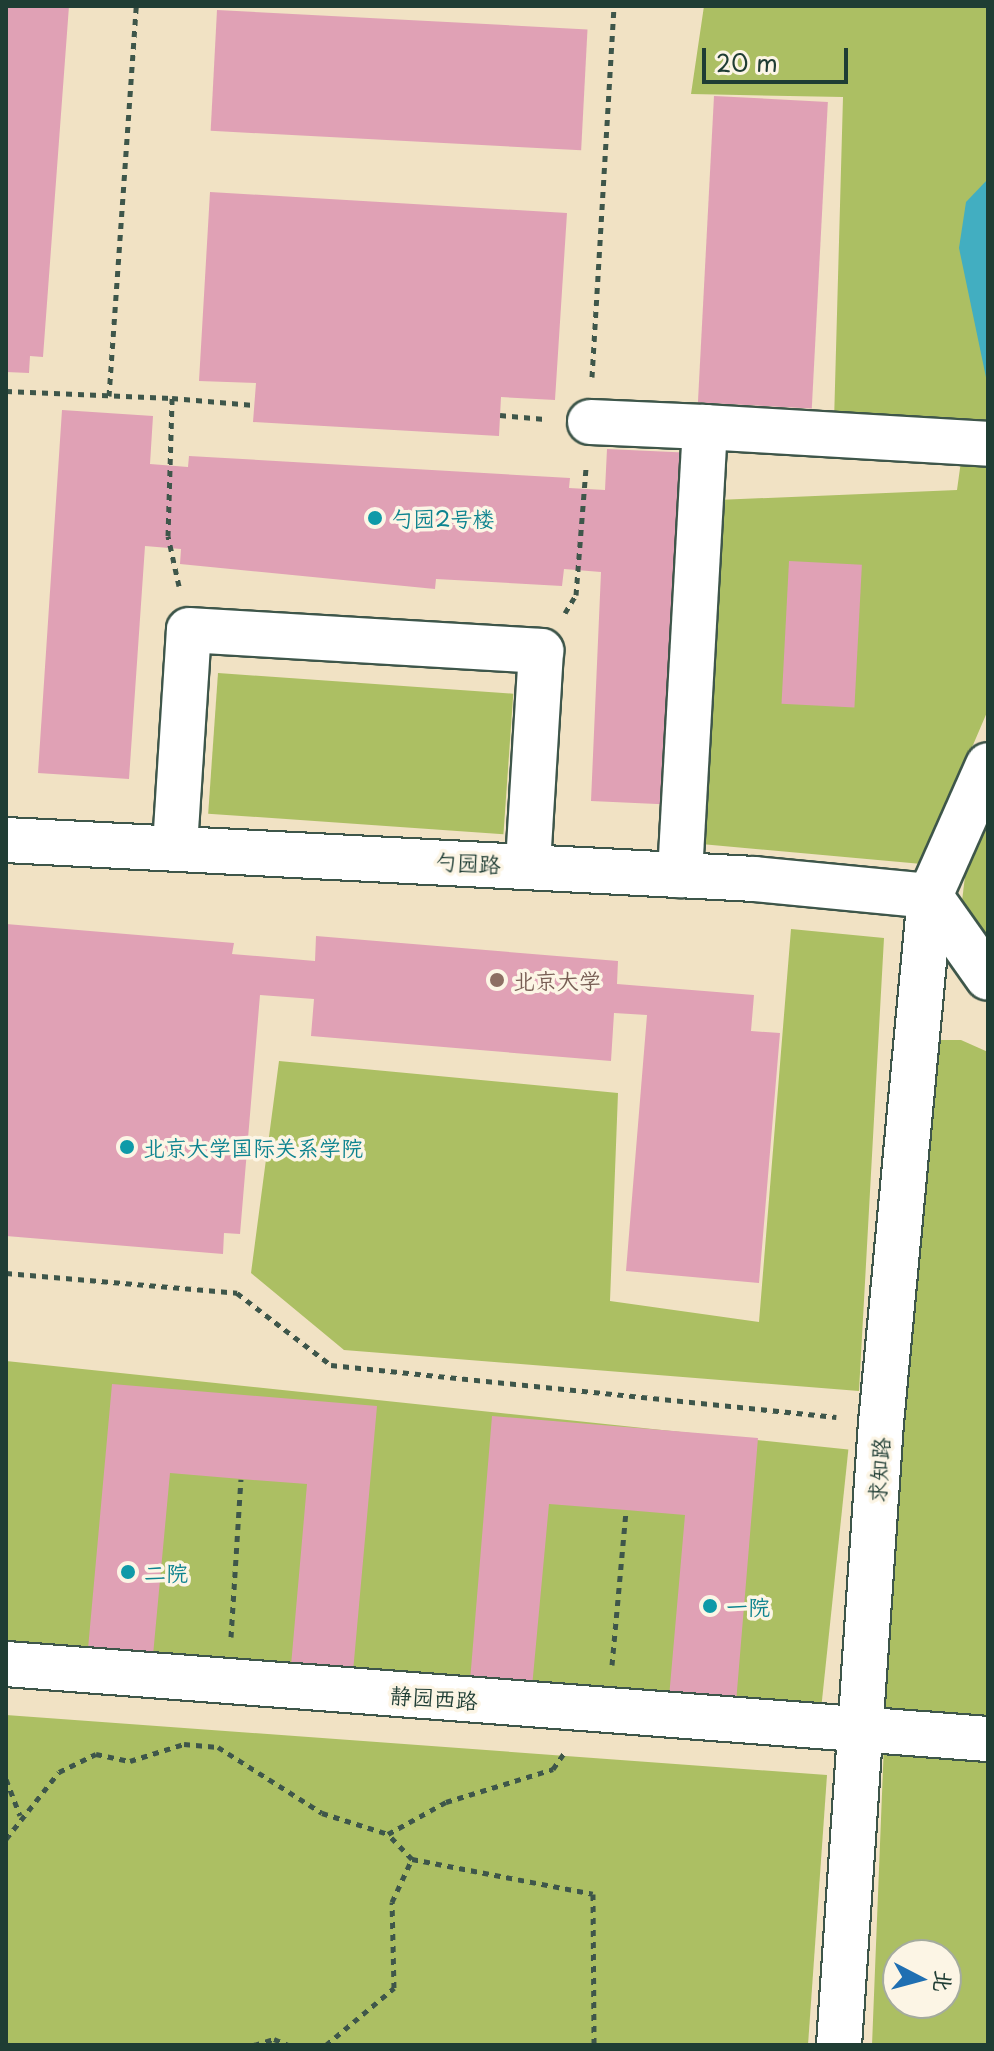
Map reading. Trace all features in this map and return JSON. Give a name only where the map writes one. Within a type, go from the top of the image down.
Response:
[{"type":"street","points":[[590,422],[988,444]]},
{"type":"street","points":[[680,875],[705,427]]},
{"type":"street","points":[[175,846],[189,630],[541,651],[528,865]]},
{"type":"street","name":"求知路","points":[[839,2045],[881,1423],[930,896],[988,765]]},
{"type":"street","name":"勺园路","points":[[6,840],[528,865],[930,896]]},
{"type":"street","points":[[930,896],[988,978]]},
{"type":"street","name":"静园西路","points":[[6,1664],[988,1739]]},
{"type":"path","points":[[109,396],[136,6]]},
{"type":"path","points":[[541,651],[576,595],[590,422],[614,6]]},
{"type":"path","points":[[6,391],[254,405]]},
{"type":"path","points":[[172,398],[168,536],[189,630]]},
{"type":"path","points":[[6,1273],[237,1293],[331,1365],[881,1423]]},
{"type":"path","points":[[227,1681],[241,1479]]},
{"type":"path","points":[[608,1710],[626,1510]]},
{"type":"path","points":[[388,1834],[446,1802],[553,1769],[566,1750],[557,1707]]},
{"type":"path","points":[[6,1839],[20,1815],[59,1772],[96,1754],[130,1761],[200,1745],[256,1766],[322,1813],[388,1834],[412,1859],[593,1894],[594,2045]]},
{"type":"path","points":[[6,1779],[20,1815]]},
{"type":"path","points":[[326,2045],[394,1988],[392,1902],[412,1859]]},
{"type":"path","points":[[254,2045],[274,2039],[288,2045]]},
{"type":"path","points":[[124,2045],[165,2045]]},
{"type":"green space","points":[[704,6],[988,6],[988,710],[922,864],[701,844],[717,500],[957,490],[966,425],[834,422],[843,97],[691,94]]},
{"type":"green space","points":[[218,673],[513,694],[503,834],[208,814]]},
{"type":"green space","points":[[988,798],[988,958],[962,901],[967,860]]},
{"type":"green space","points":[[791,929],[884,938],[859,1391],[344,1350],[251,1273],[279,1061],[618,1093],[610,1301],[759,1322]]},
{"type":"green space","points":[[912,1040],[961,1040],[988,1052],[988,2045],[872,2045]]},
{"type":"green space","points":[[6,1361],[848,1450],[818,1738],[6,1653]]},
{"type":"green space","points":[[6,1715],[827,1775],[808,2045],[6,2045]]},
{"type":"water","points":[[988,179],[988,387],[959,248],[966,202]]},
{"type":"building","points":[[6,6],[69,6],[43,357],[30,356],[29,373],[6,372]]},
{"type":"building","points":[[217,10],[587,29],[581,150],[211,131]]},
{"type":"building","points":[[714,96],[828,102],[812,409],[698,403]]},
{"type":"building","points":[[210,192],[567,213],[555,400],[501,397],[499,436],[253,422],[256,383],[199,381]]},
{"type":"building","points":[[62,410],[153,416],[150,464],[188,467],[189,456],[570,478],[569,488],[605,490],[607,449],[694,453],[679,805],[591,801],[601,572],[564,569],[562,586],[436,579],[435,589],[180,564],[181,549],[145,546],[129,779],[38,773]]},
{"type":"building","points":[[789,561],[862,565],[854,708],[782,704]]},
{"type":"building","name":"北京大学国际关系学院","points":[[6,924],[234,943],[232,954],[315,961],[316,936],[618,961],[617,984],[754,995],[751,1031],[780,1033],[759,1283],[626,1271],[647,1015],[614,1013],[611,1061],[311,1036],[314,999],[260,995],[240,1234],[224,1233],[223,1254],[6,1236]]},
{"type":"building","name":"二院","points":[[112,1384],[377,1406],[352,1683],[290,1677],[307,1484],[170,1473],[152,1666],[87,1660]]},
{"type":"building","name":"一院","points":[[492,1416],[758,1438],[735,1715],[668,1709],[685,1515],[626,1510],[549,1504],[531,1698],[469,1693]]},
{"type":"place","name":"勺园2号楼","points":[[375,518]]},
{"type":"place","name":"北京大学","points":[[497,980]]},
{"type":"place","name":"北京大学国际关系学院","points":[[127,1147]]},
{"type":"place","name":"二院","points":[[128,1572]]},
{"type":"place","name":"一院","points":[[710,1606]]}]
